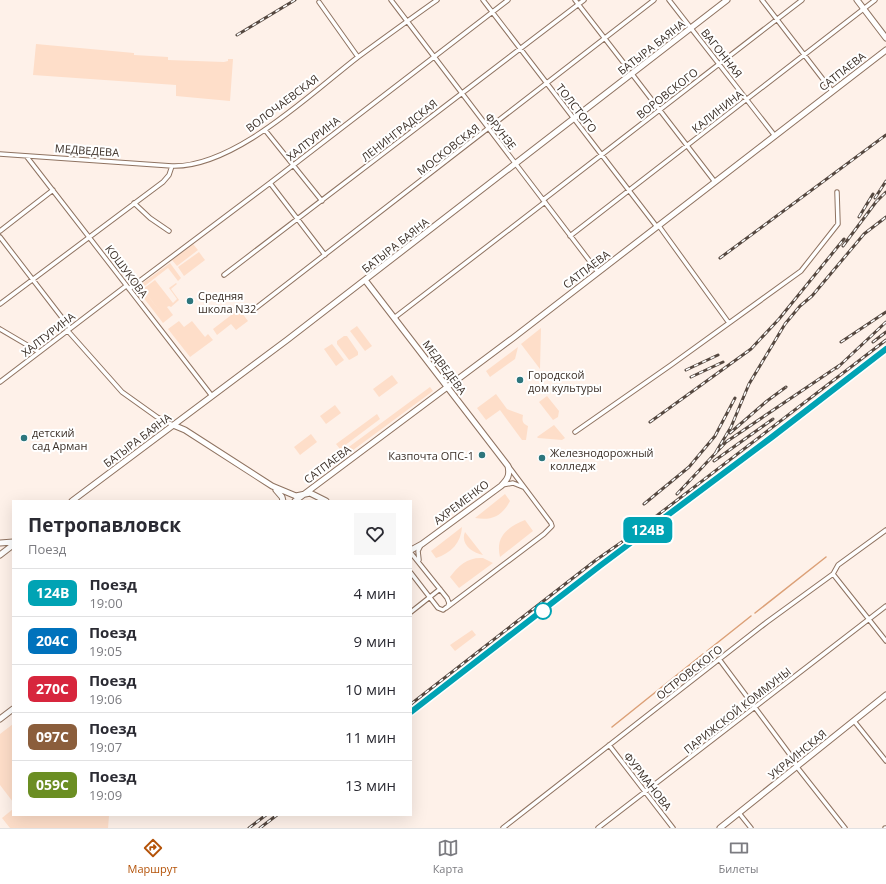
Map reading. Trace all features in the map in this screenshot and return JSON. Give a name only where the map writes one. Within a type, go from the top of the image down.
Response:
[{"type":"street","name":"ФРУНЗЕ","points":[[391,0],[598,272]]},
{"type":"street","name":"ВОЛОЧАЕВСКАЯ","points":[[172,166],[193,165],[227,153],[265,130],[358,57],[437,0]]},
{"type":"street","name":"ТОЛСТОГО","points":[[483,0],[658,226],[729,323]]},
{"type":"street","name":"ХАЛТУРИНА","points":[[0,382],[69,329],[270,183],[508,0]]},
{"type":"street","points":[[575,0],[623,62]]},
{"type":"street","name":"ЛЕНИНГРАДСКАЯ","points":[[224,275],[584,0]]},
{"type":"street","name":"МОСКОВСКАЯ","points":[[252,311],[654,0]]},
{"type":"street","name":"ВАГОННАЯ","points":[[669,0],[775,136]]},
{"type":"street","name":"БАТЫРА БАЯНА","points":[[73,500],[365,280],[727,0]]},
{"type":"street","points":[[762,0],[832,91]]},
{"type":"street","name":"ВОРОВСКОГО","points":[[394,318],[602,154],[802,0]]},
{"type":"street","points":[[857,0],[886,38]]},
{"type":"street","name":"КАЛИНИНА","points":[[570,236],[875,0]]},
{"type":"street","points":[[319,2],[358,57]]},
{"type":"street","name":"САТПАЕВА","points":[[296,500],[513,338],[886,50]]},
{"type":"street","points":[[632,74],[715,182]]},
{"type":"street","points":[[265,130],[322,201]]},
{"type":"street","name":"МЕДВЕДЕВА","points":[[0,154],[172,166]]},
{"type":"street","name":"КОШУКОВА","points":[[27,156],[212,396]]},
{"type":"street","points":[[0,304],[167,178],[172,166]]},
{"type":"street","points":[[270,183],[325,255]]},
{"type":"street","points":[[0,231],[53,190]]},
{"type":"street","points":[[575,432],[590,423],[729,323],[800,270],[838,224],[837,192]]},
{"type":"street","points":[[134,203],[150,218],[169,231]]},
{"type":"street","points":[[0,237],[69,329],[122,392],[157,417],[186,430]]},
{"type":"street","name":"МЕДВЕДЕВА","points":[[365,280],[508,466]]},
{"type":"street","points":[[0,329],[39,352]]},
{"type":"street","points":[[184,418],[180,424],[186,430],[272,486],[297,496],[312,493],[324,500]]},
{"type":"street","points":[[412,574],[441,610],[446,608],[544,534],[552,526],[552,523],[508,466]]},
{"type":"street","name":"АХРЕМЕНКО","points":[[413,549],[501,486],[508,477],[508,466]]},
{"type":"street","points":[[501,486],[513,483],[520,485],[525,489]]},
{"type":"street","points":[[272,486],[281,495],[283,500]]},
{"type":"street","points":[[285,492],[290,496],[291,500]]},
{"type":"street","name":"ОСТРОВСКОГО","points":[[503,828],[719,660],[833,574],[838,565],[886,530]]},
{"type":"street","points":[[0,543],[12,544]]},
{"type":"street","points":[[419,561],[418,551],[422,544]]},
{"type":"street","points":[[0,555],[12,545]]},
{"type":"street","points":[[412,554],[449,600],[449,605],[446,608]]},
{"type":"street","points":[[833,574],[886,641]]},
{"type":"street","points":[[412,611],[440,589]]},
{"type":"street","name":"ПАРИЖСКОЙ КОММУНЫ","points":[[598,828],[886,606]]},
{"type":"street","points":[[719,660],[756,707],[794,760],[797,767],[845,828]]},
{"type":"street","name":"УКРАИНСКАЯ","points":[[720,828],[886,695]]},
{"type":"street","points":[[0,719],[12,710]]},
{"type":"street","points":[[854,721],[886,761]]},
{"type":"street","name":"ФУРМАНОВА","points":[[609,745],[674,828]]},
{"type":"street","points":[[739,813],[751,828]]},
{"type":"shaded area","points":[[36,44],[134,53],[134,55],[168,57],[168,60],[224,62],[228,61],[228,59],[233,59],[230,101],[176,96],[176,85],[33,75]]},
{"type":"shaded area","points":[[193,244],[198,250],[177,266],[172,260]]},
{"type":"shaded area","points":[[199,252],[205,260],[184,276],[178,267]]},
{"type":"shaded area","points":[[170,263],[181,278],[178,281],[168,268],[142,288],[161,313],[143,289],[155,280],[173,303],[177,299],[169,288],[176,283],[177,284],[171,289],[179,300],[171,307],[167,307],[173,315],[163,323],[136,288]]},
{"type":"shaded area","points":[[239,309],[248,321],[236,330],[231,324],[217,335],[213,329]]},
{"type":"shaded area","points":[[179,321],[184,327],[192,321],[205,337],[208,334],[213,340],[190,357],[168,329]]},
{"type":"shaded area","points":[[357,326],[372,346],[365,351],[350,331]]},
{"type":"shaded area","points":[[541,328],[540,369],[521,344]]},
{"type":"shaded area","points":[[344,336],[347,336],[358,352],[358,355],[349,360],[337,344],[337,341]]},
{"type":"shaded area","points":[[332,344],[344,360],[336,366],[324,349]]},
{"type":"shaded area","points":[[518,347],[515,359],[490,377],[486,371]]},
{"type":"shaded area","points":[[392,375],[398,383],[379,397],[373,389]]},
{"type":"shaded area","points":[[430,387],[433,391],[345,456],[342,452]]},
{"type":"shaded area","points":[[496,394],[507,409],[523,415],[523,422],[528,426],[526,440],[522,440],[500,410],[486,420],[477,408]]},
{"type":"shaded area","points":[[547,396],[559,411],[558,417],[553,420],[539,402]]},
{"type":"shaded area","points":[[335,405],[341,413],[326,424],[320,416]]},
{"type":"shaded area","points":[[377,414],[380,419],[340,449],[336,444]]},
{"type":"shaded area","points":[[554,425],[565,438],[562,440],[537,437]]},
{"type":"shaded area","points":[[311,434],[317,442],[300,455],[294,447]]},
{"type":"shaded area","points":[[505,494],[510,501],[500,514],[487,519],[475,518]]},
{"type":"shaded area","points":[[525,520],[533,531],[500,557],[499,543],[504,533],[508,529]]},
{"type":"shaded area","points":[[462,527],[460,538],[454,547],[436,558],[431,551]]},
{"type":"shaded area","points":[[465,532],[483,555],[471,550],[468,547],[464,540]]},
{"type":"shaded area","points":[[483,558],[493,563],[459,588],[450,577],[453,573],[460,565],[468,560]]},
{"type":"shaded area","points":[[472,630],[476,635],[455,651],[450,645]]},
{"type":"shaded area","points":[[12,725],[12,801],[0,785],[0,734]]},
{"type":"shaded area","points":[[12,810],[12,816],[109,816],[108,828],[10,828],[2,818]]},
{"type":"waterway","points":[[755,613],[826,557]]},
{"type":"waterway","points":[[707,651],[751,616]]},
{"type":"waterway","points":[[612,727],[703,654]]},
{"type":"railway","points":[[237,35],[295,0]]},
{"type":"railway","points":[[720,258],[886,135]]},
{"type":"railway","points":[[875,198],[886,181]]},
{"type":"railway","points":[[843,246],[876,202],[886,192]]},
{"type":"railway","points":[[859,217],[873,194]]},
{"type":"railway","points":[[716,452],[731,427],[749,384],[785,324],[800,306],[812,296],[864,234],[886,217]]},
{"type":"railway","points":[[650,422],[751,349],[779,319],[844,239]]},
{"type":"railway","points":[[841,342],[886,312]]},
{"type":"railway","points":[[837,368],[886,322]]},
{"type":"railway","points":[[873,342],[886,332]]},
{"type":"railway","points":[[412,703],[596,560],[629,537],[886,340]]},
{"type":"railway","points":[[412,711],[601,565],[886,350]]},
{"type":"railway","points":[[686,370],[718,355]]},
{"type":"railway","points":[[691,377],[723,362]]},
{"type":"railway","points":[[677,494],[726,442],[840,365]]},
{"type":"railway","points":[[730,433],[767,401],[786,387]]},
{"type":"railway","points":[[644,504],[689,467],[715,436],[735,398]]},
{"type":"railway","points":[[714,461],[773,419]]},
{"type":"railway","points":[[249,828],[265,816]]},
{"type":"railway","points":[[260,828],[276,816]]},
{"type":"train","name":"124В","points":[[412,711],[601,565],[772,437],[886,349]]},
{"type":"place","name":"Средняя школа N32","points":[[190,301]]},
{"type":"place","name":"Городской дом культуры","points":[[520,380]]},
{"type":"place","name":"детский сад Арман","points":[[24,438]]},
{"type":"place","name":"Казпочта ОПС-1","points":[[482,455]]},
{"type":"place","name":"Железнодорожный колледж","points":[[542,458]]}]
